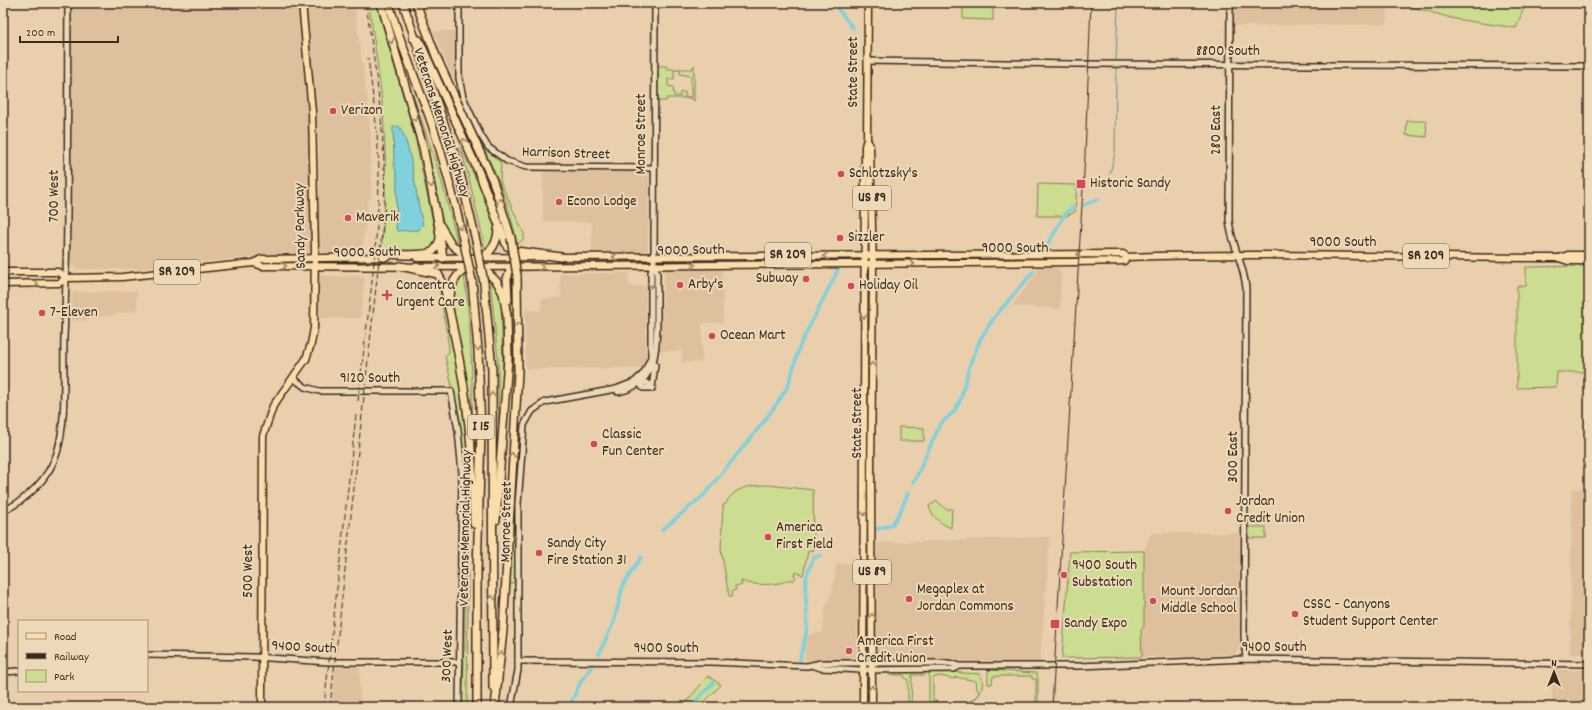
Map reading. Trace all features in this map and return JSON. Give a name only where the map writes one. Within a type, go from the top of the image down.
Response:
[{"type":"highway","points":[[381,3],[417,126],[438,222],[443,258]]},
{"type":"highway","name":"Veterans Memorial Highway","points":[[389,3],[395,27],[449,179],[472,281],[478,350],[481,432],[477,574],[477,707]]},
{"type":"highway","name":"Veterans Memorial Highway","points":[[402,3],[458,165],[477,245],[484,284],[492,370],[494,707]]},
{"type":"highway","points":[[415,3],[440,79],[445,101]]},
{"type":"highway","points":[[415,3],[436,56],[493,181],[511,238],[517,276],[518,372],[507,538],[503,630],[494,707]]},
{"type":"highway","points":[[413,38],[419,40],[445,101],[480,175],[505,244],[511,249],[561,257]]},
{"type":"highway","points":[[438,222],[448,241],[473,265],[489,274],[500,287],[506,316]]},
{"type":"highway","points":[[453,325],[450,298],[454,280],[481,257],[491,252],[497,244],[499,226]]},
{"type":"highway","points":[[384,257],[386,254],[423,254],[432,252],[436,248],[440,239]]},
{"type":"highway","points":[[400,266],[418,271],[434,273],[440,277],[444,285],[463,382],[470,435],[477,574]]},
{"type":"highway","points":[[492,560],[506,400],[507,279],[511,268]]},
{"type":"main road","name":"Sandy Parkway","points":[[263,436],[272,406],[306,359],[313,336],[315,258],[312,112],[302,3]]},
{"type":"main road","name":"State Street","points":[[863,707],[864,146],[867,140],[868,3]]},
{"type":"main road","name":"State Street","points":[[867,140],[870,146],[873,256],[871,474],[872,707]]},
{"type":"main road","name":"9000 South","points":[[3,284],[59,283],[67,278],[122,277],[254,263],[261,260],[315,258],[1004,256],[1123,254],[1127,257],[1239,255],[1559,258],[1568,261],[1589,261]]},
{"type":"main road","points":[[1047,255],[1065,262]]},
{"type":"main road","name":"9000 South","points":[[1559,258],[1568,255],[1589,255]]},
{"type":"main road","points":[[971,263],[974,259],[990,259],[1004,256]]},
{"type":"main road","name":"9000 South","points":[[254,263],[262,266],[315,267],[473,265],[511,268],[654,265],[1124,261],[1127,257]]},
{"type":"main road","name":"9000 South","points":[[3,272],[58,272],[67,278]]},
{"type":"main road","name":"500 West","points":[[262,707],[263,436]]},
{"type":"street","name":"700 West","points":[[3,511],[22,500],[36,487],[54,460],[62,434],[67,278],[68,3]]},
{"type":"street","name":"Harrison Street","points":[[459,3],[461,91],[480,134],[494,153],[507,162],[526,167],[654,168]]},
{"type":"street","name":"Monroe Street","points":[[601,393],[634,382],[644,373],[650,362],[652,272],[654,265],[655,3]]},
{"type":"street","name":"280 East","points":[[1230,3],[1229,220],[1231,234],[1239,255]]},
{"type":"street","name":"8800 South","points":[[867,61],[1074,64],[1589,66]]},
{"type":"street","name":"300 East","points":[[1239,255],[1244,270],[1246,288],[1244,630],[1246,659]]},
{"type":"street","name":"Monroe Street","points":[[511,707],[518,661],[518,504],[524,425],[532,411],[545,402],[623,391],[641,382],[652,367],[656,348],[657,273],[654,265]]},
{"type":"street","points":[[650,362],[641,382],[647,383],[652,388],[656,348]]},
{"type":"street","name":"9120 South","points":[[293,378],[305,387],[319,391],[451,391]]},
{"type":"street","name":"300 West","points":[[451,391],[458,430],[462,478],[459,707]]},
{"type":"street","name":"9400 South","points":[[148,655],[262,658],[328,662],[460,662]]},
{"type":"street","name":"9400 South","points":[[518,661],[712,662],[814,666],[821,664],[863,667],[954,669],[959,666],[1080,666],[1246,659],[1589,664]]},
{"type":"street","points":[[3,672],[18,671]]},
{"type":"shaded area","points":[[70,3],[298,3],[310,134],[310,250],[308,254],[229,259],[139,269],[78,269],[73,267],[70,262],[69,226]]},
{"type":"shaded area","points":[[306,3],[354,3],[368,104],[371,142],[371,199],[368,199],[362,253],[324,253],[319,249],[319,144]]},
{"type":"shaded area","points":[[1230,3],[1387,3],[1387,24],[1230,26]]},
{"type":"shaded area","points":[[433,31],[456,31],[456,81],[454,81]]},
{"type":"shaded area","points":[[543,171],[647,172],[649,177],[648,250],[644,252],[592,252],[592,222],[543,221]]},
{"type":"shaded area","points":[[1037,266],[1056,267],[1061,271],[1060,309],[1012,306],[1037,272]]},
{"type":"shaded area","points":[[722,268],[723,323],[702,323],[702,362],[682,362],[682,351],[659,351],[665,270]]},
{"type":"shaded area","points":[[629,273],[629,286],[646,286],[646,360],[643,368],[526,369],[525,310],[541,310],[541,299],[561,298],[560,274]]},
{"type":"shaded area","points":[[320,276],[365,276],[360,318],[319,318]]},
{"type":"shaded area","points":[[137,291],[137,310],[84,320],[71,320],[72,292]]},
{"type":"shaded area","points":[[1572,489],[1589,489],[1589,654],[1570,654]]},
{"type":"shaded area","name":"Mount Jordan Middle School","points":[[1151,533],[1239,533],[1239,649],[1235,654],[1198,656],[1062,658],[1070,552],[1144,551]]},
{"type":"shaded area","points":[[1050,537],[1040,662],[876,661],[877,543]]},
{"type":"shaded area","points":[[837,563],[860,564],[856,661],[805,660],[806,636],[823,632],[825,609],[832,592]]},
{"type":"shaded area","points":[[336,665],[360,665],[360,707],[332,707]]},
{"type":"shaded area","points":[[1552,670],[1589,670],[1589,707],[1552,707]]},
{"type":"green space","points":[[369,3],[376,3],[415,137],[436,237],[435,245],[430,250],[381,252],[384,221],[385,145],[382,98]]},
{"type":"green space","points":[[963,3],[993,3],[993,20],[963,19]]},
{"type":"green space","points":[[1387,3],[1526,3],[1516,28],[1455,19],[1409,6],[1386,6]]},
{"type":"green space","points":[[694,65],[694,101],[692,98],[667,98],[666,101],[658,101],[658,66],[667,66],[667,69],[692,69]],"holes":[[[674,70],[680,70],[680,74],[691,76],[691,97],[685,97],[685,92],[680,92],[680,96],[674,96],[673,87],[668,86],[668,79],[674,79]]]},
{"type":"green space","points":[[412,92],[440,175],[459,248],[454,244],[444,228],[425,136]]},
{"type":"green space","points":[[1407,121],[1426,121],[1427,137],[1406,135]]},
{"type":"green space","points":[[480,140],[488,151],[501,163],[500,181],[524,234],[524,239],[519,243],[517,243],[511,216],[502,190]]},
{"type":"green space","points":[[460,147],[480,187],[495,230],[495,237],[486,252],[468,174]]},
{"type":"green space","points":[[1038,184],[1077,185],[1075,212],[1066,216],[1037,216]]},
{"type":"green space","points":[[1589,266],[1589,372],[1557,372],[1556,387],[1517,388],[1517,286],[1526,286],[1526,267]]},
{"type":"green space","points":[[512,273],[514,329],[512,414],[510,282]]},
{"type":"green space","points":[[464,274],[471,351],[472,429],[452,297],[456,282]]},
{"type":"green space","points":[[438,278],[440,280],[458,372],[469,461],[467,707],[462,707],[464,665],[463,653],[465,650],[465,469],[460,420],[445,356],[449,352],[449,348]]},
{"type":"green space","points":[[490,279],[499,290],[501,299],[503,374],[499,442],[498,359]]},
{"type":"green space","points":[[899,427],[924,428],[924,441],[899,441]]},
{"type":"green space","name":"America First Field","points":[[769,485],[813,490],[814,550],[808,551],[803,575],[796,572],[794,575],[796,577],[793,581],[791,579],[773,584],[753,584],[741,581],[742,585],[735,586],[736,590],[732,591],[733,596],[729,596],[721,550],[723,505],[725,505],[733,494],[743,488]]},
{"type":"green space","points":[[937,501],[946,509],[952,509],[951,528],[937,520],[932,514],[929,506]]},
{"type":"green space","points":[[514,510],[515,579],[513,583],[508,586]]},
{"type":"green space","points":[[1249,527],[1266,527],[1266,538],[1249,538]]},
{"type":"green space","points":[[1144,551],[1144,626],[1141,630],[1142,657],[1062,658],[1070,552]]},
{"type":"green space","points":[[932,671],[980,674],[982,681],[981,692],[974,700],[957,707],[976,697],[980,690],[977,690],[976,681],[939,676],[933,678],[933,707],[929,707],[929,674]]},
{"type":"green space","points":[[988,671],[1036,673],[1038,678],[1038,707],[1036,707],[1036,679],[1032,679],[1032,676],[993,676],[992,684],[988,684]]},
{"type":"green space","points":[[890,672],[925,672],[925,675],[912,675],[911,707],[908,707],[908,679],[905,679],[904,675],[889,675]]},
{"type":"green space","points":[[708,676],[721,685],[699,707],[682,707]]},
{"type":"water","points":[[399,126],[404,135],[411,160],[423,224],[419,230],[397,231],[396,228],[397,175],[394,165],[393,127]]},
{"type":"waterway","points":[[833,3],[853,28]]},
{"type":"waterway","points":[[1116,60],[1119,3]]},
{"type":"waterway","points":[[854,37],[854,78]]},
{"type":"waterway","points":[[1110,174],[1115,153],[1116,68]]},
{"type":"waterway","points":[[854,88],[854,98]]},
{"type":"waterway","points":[[1084,205],[1098,199]]},
{"type":"waterway","points":[[1048,244],[1065,214],[1073,207]]},
{"type":"waterway","points":[[662,530],[704,495],[778,402],[788,386],[800,345],[838,270]]},
{"type":"waterway","points":[[913,482],[940,424],[954,412],[961,398],[970,364],[981,338],[993,319],[1033,272]]},
{"type":"waterway","points":[[877,529],[892,525],[900,512],[908,493]]},
{"type":"waterway","points":[[800,660],[807,628],[805,583],[809,567],[814,558],[821,555]]},
{"type":"waterway","points":[[599,654],[614,621],[623,585],[641,557]]},
{"type":"waterway","points":[[569,707],[581,681],[592,667]]},
{"type":"waterway","points":[[690,707],[713,683]]},
{"type":"tram line","points":[[1052,707],[1085,155],[1091,3]]},
{"type":"railway","points":[[330,707],[384,214],[384,160],[380,108],[366,3]]},
{"type":"railway","points":[[358,401],[372,286],[377,228],[379,170],[378,142],[368,58]]},
{"type":"railway","points":[[324,707],[356,415]]},
{"type":"place","name":"Verizon","points":[[333,111]]},
{"type":"place","name":"Schlotzsky's","points":[[841,174]]},
{"type":"place","name":"Historic Sandy","points":[[1081,184]]},
{"type":"place","name":"Econo Lodge","points":[[559,202]]},
{"type":"place","name":"Maverik","points":[[348,218]]},
{"type":"place","name":"Sizzler","points":[[840,238]]},
{"type":"place","name":"Subway","points":[[806,279]]},
{"type":"place","name":"Arby's","points":[[680,285]]},
{"type":"place","name":"Holiday Oil","points":[[851,286]]},
{"type":"place","name":"Concentra Urgent Care","points":[[387,295]]},
{"type":"place","name":"7-Eleven","points":[[42,313]]},
{"type":"place","name":"Ocean Mart","points":[[712,336]]},
{"type":"place","name":"Classic Fun Center","points":[[594,444]]},
{"type":"place","name":"Jordan Credit Union","points":[[1228,511]]},
{"type":"place","name":"America First Field","points":[[768,537]]},
{"type":"place","name":"Sandy City Fire Station 31","points":[[539,553]]},
{"type":"place","name":"9400 South Substation","points":[[1064,575]]},
{"type":"place","name":"Megaplex at Jordan Commons","points":[[909,599]]},
{"type":"place","name":"Mount Jordan Middle School","points":[[1153,601]]},
{"type":"place","name":"CSSC - Canyons Student Support Center","points":[[1295,614]]},
{"type":"place","name":"Sandy Expo","points":[[1055,624]]},
{"type":"place","name":"America First Credit Union","points":[[849,651]]}]
